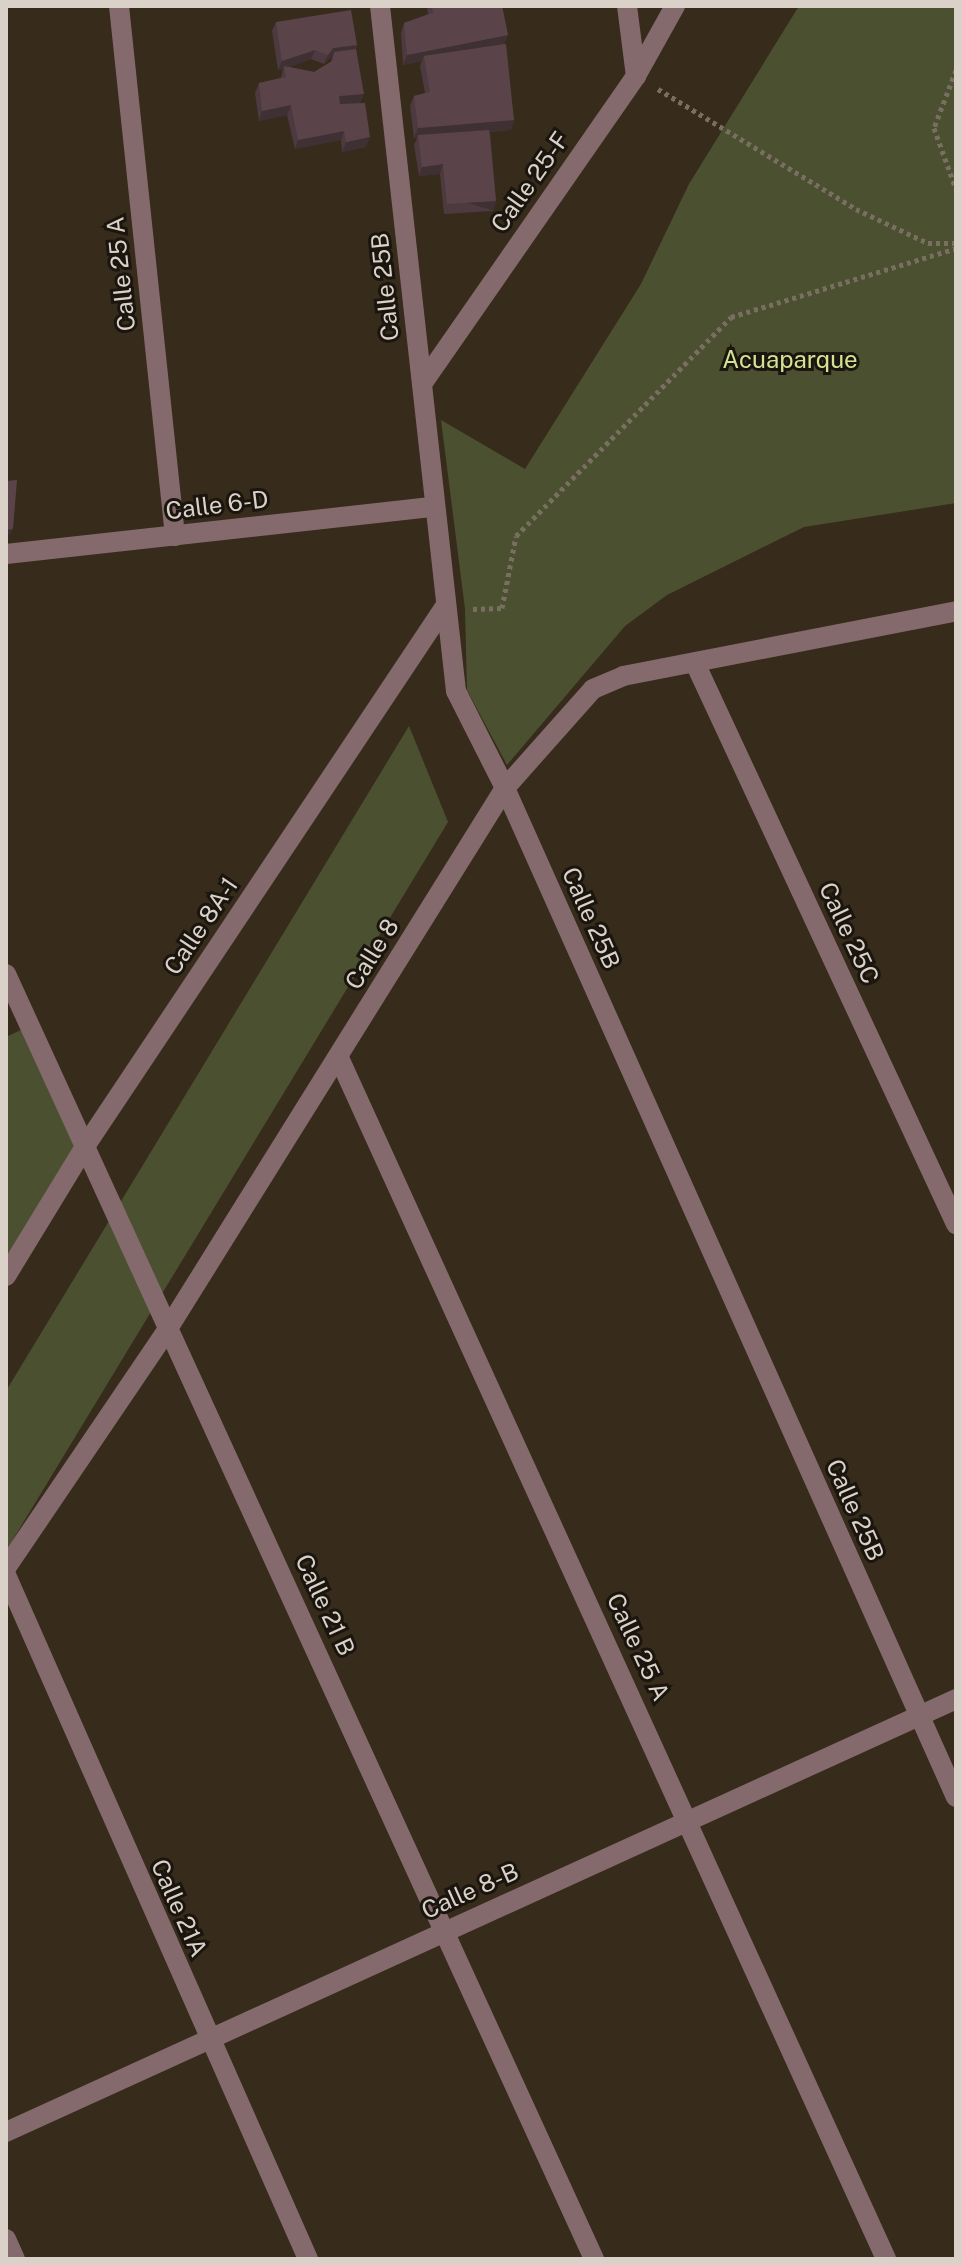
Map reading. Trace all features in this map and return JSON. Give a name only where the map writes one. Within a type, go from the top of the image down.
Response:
[{"type":"street","name":"Calle 25 A","points":[[119,6],[175,536]]},
{"type":"street","name":"Calle 25B","points":[[380,6],[444,608],[456,691],[505,788],[956,1797]]},
{"type":"street","points":[[627,6],[636,76]]},
{"type":"street","name":"Calle 25-F","points":[[422,384],[636,76],[675,6]]},
{"type":"street","name":"Calle 6-D","points":[[6,554],[433,507]]},
{"type":"street","name":"Calle 8A-1","points":[[6,1276],[86,1145],[444,608]]},
{"type":"street","name":"Calle 8","points":[[6,1568],[169,1327],[505,788],[593,689],[623,676],[956,611]]},
{"type":"street","name":"Calle 25C","points":[[695,663],[956,1224]]},
{"type":"street","name":"Calle 21 B","points":[[6,974],[594,2259]]},
{"type":"street","name":"Calle 25 A","points":[[339,1058],[689,1820],[886,2259]]},
{"type":"street","name":"Calle 21A","points":[[6,1575],[208,2039],[308,2259]]},
{"type":"street","name":"Calle 8-B","points":[[6,2132],[956,1699]]},
{"type":"street","points":[[6,2239],[15,2259]]},
{"type":"path","points":[[956,70],[934,128],[956,189]]},
{"type":"path","points":[[636,76],[856,209],[928,243],[956,245]]},
{"type":"path","points":[[444,608],[502,608],[516,536],[731,317],[956,245]]},
{"type":"green space","name":"Acuaparque","points":[[799,6],[956,6],[956,503],[804,527],[667,595],[625,626],[507,765],[467,690],[465,609],[441,420],[525,469],[641,284],[689,184]]},
{"type":"green space","points":[[409,726],[448,822],[6,1551],[6,1391]]},
{"type":"green space","points":[[27,1027],[81,1141],[6,1260],[6,1037]]},
{"type":"building","points":[[432,6],[502,6],[508,35],[407,55],[404,23],[433,13]]},
{"type":"building","points":[[351,10],[357,45],[333,48],[328,55],[315,50],[282,61],[276,22]]},
{"type":"building","points":[[506,44],[514,120],[418,128],[414,96],[430,92],[424,56]]},
{"type":"building","points":[[356,49],[364,94],[339,96],[340,104],[365,103],[370,137],[346,142],[344,131],[298,140],[291,105],[262,111],[259,83],[286,77],[284,66],[314,72],[332,61],[334,52]]},
{"type":"building","points":[[489,130],[496,201],[447,204],[443,164],[422,167],[418,135]]},
{"type":"building","points":[[17,480],[13,529],[6,530],[6,481]]}]
